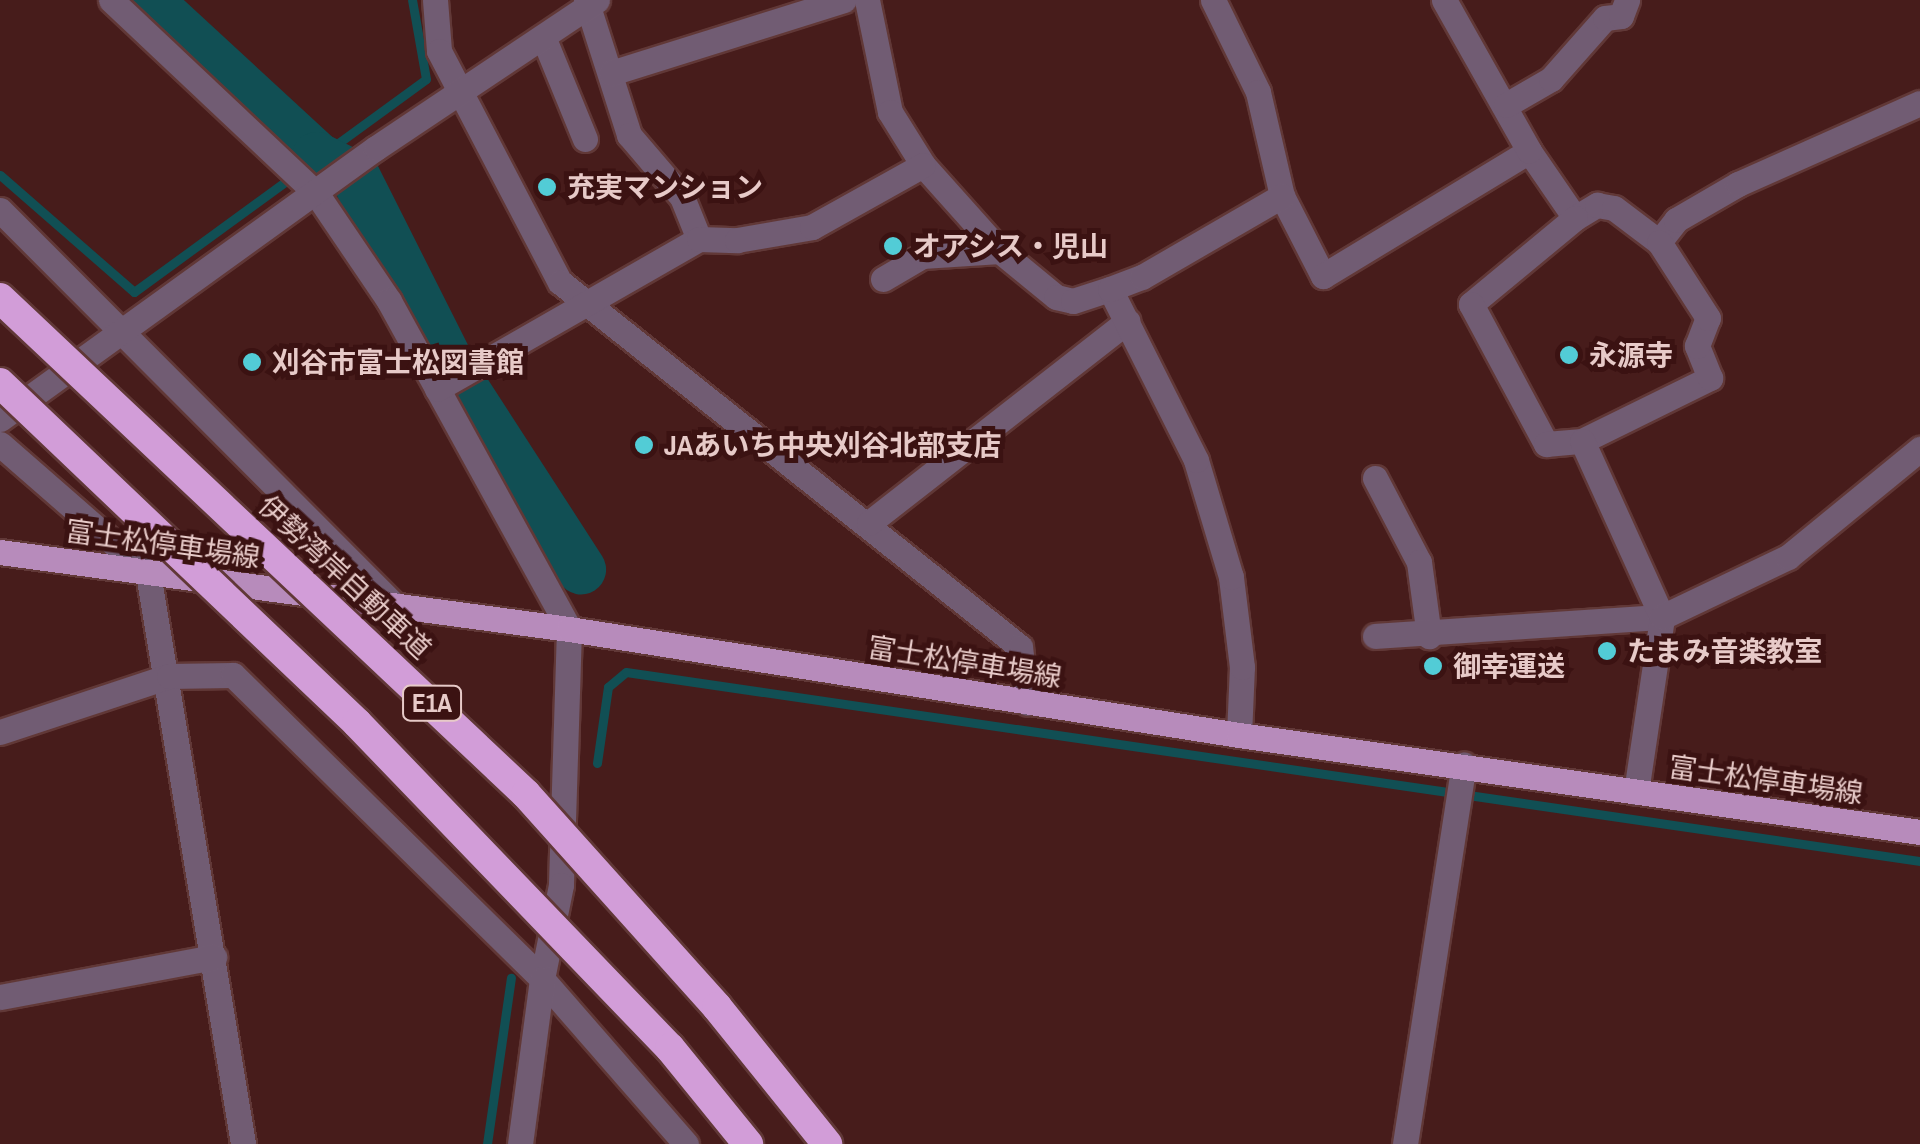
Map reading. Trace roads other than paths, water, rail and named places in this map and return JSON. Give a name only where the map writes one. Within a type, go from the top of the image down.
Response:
[{"type":"highway","name":"伊勢湾岸自動車道","points":[[0,298],[526,794],[718,1008],[827,1144]]},
{"type":"highway","name":"E1A","points":[[0,384],[357,723],[670,1048],[748,1144]]},
{"type":"main road","name":"富士松停車場線","points":[[0,552],[569,629],[1463,771],[1920,832]]},
{"type":"street","points":[[111,0],[316,194],[444,388],[569,629],[567,816],[542,979],[526,1143]]},
{"type":"street","points":[[435,0],[439,52],[560,282],[869,523],[1020,647],[1027,702]]},
{"type":"street","points":[[612,73],[844,0]]},
{"type":"street","points":[[868,0],[890,112],[923,165],[1000,251],[1056,297],[1074,301],[1142,278],[1282,196]]},
{"type":"street","points":[[1213,0],[1258,92],[1282,196],[1324,276],[1530,152]]},
{"type":"street","points":[[1444,0],[1530,152],[1574,218]]},
{"type":"street","points":[[1506,105],[1551,79],[1605,18],[1621,16],[1627,0]]},
{"type":"street","points":[[0,420],[340,178],[376,148],[544,39],[590,2],[628,135],[682,197],[699,239]]},
{"type":"street","points":[[544,39],[585,139]]},
{"type":"street","points":[[1660,242],[1676,220],[1738,184],[1920,102]]},
{"type":"street","points":[[444,388],[699,239],[812,227],[923,165]]},
{"type":"street","points":[[1597,206],[1614,208],[1660,242],[1708,318],[1697,346],[1710,378],[1582,440],[1546,444],[1472,304],[1574,218],[1597,206]]},
{"type":"street","points":[[0,210],[393,604]]},
{"type":"street","points":[[883,279],[922,256],[1000,251]]},
{"type":"street","points":[[1110,289],[1196,460],[1231,577],[1242,666],[1238,734]]},
{"type":"street","points":[[869,523],[1128,321]]},
{"type":"street","points":[[1582,440],[1662,616],[1636,792]]},
{"type":"street","points":[[0,444],[148,573],[169,676],[242,1144]]},
{"type":"street","points":[[1375,636],[1429,636],[1662,616],[1788,557],[1920,449]]},
{"type":"street","points":[[1375,478],[1418,562],[1429,636]]},
{"type":"street","points":[[0,732],[169,676],[233,676],[542,979],[686,1144]]},
{"type":"street","points":[[1405,1144],[1463,771]]},
{"type":"street","points":[[0,996],[214,957]]},
{"type":"waterway","points":[[147,0],[317,157],[355,176],[454,373],[581,569]]},
{"type":"waterway","points":[[0,175],[134,292],[426,79],[412,0]]},
{"type":"waterway","points":[[597,763],[608,687],[626,672],[1920,861]]},
{"type":"waterway","points":[[487,1144],[511,978]]},
{"type":"place","name":"充実マンション","points":[[547,187]]},
{"type":"place","name":"オアシス・児山","points":[[893,246]]},
{"type":"place","name":"永源寺","points":[[1569,355]]},
{"type":"place","name":"刈谷市富士松図書館","points":[[252,362]]},
{"type":"place","name":"JAあいち中央刈谷北部支店","points":[[644,445]]},
{"type":"place","name":"たまみ音楽教室","points":[[1607,651]]},
{"type":"place","name":"御幸運送","points":[[1433,666]]}]
